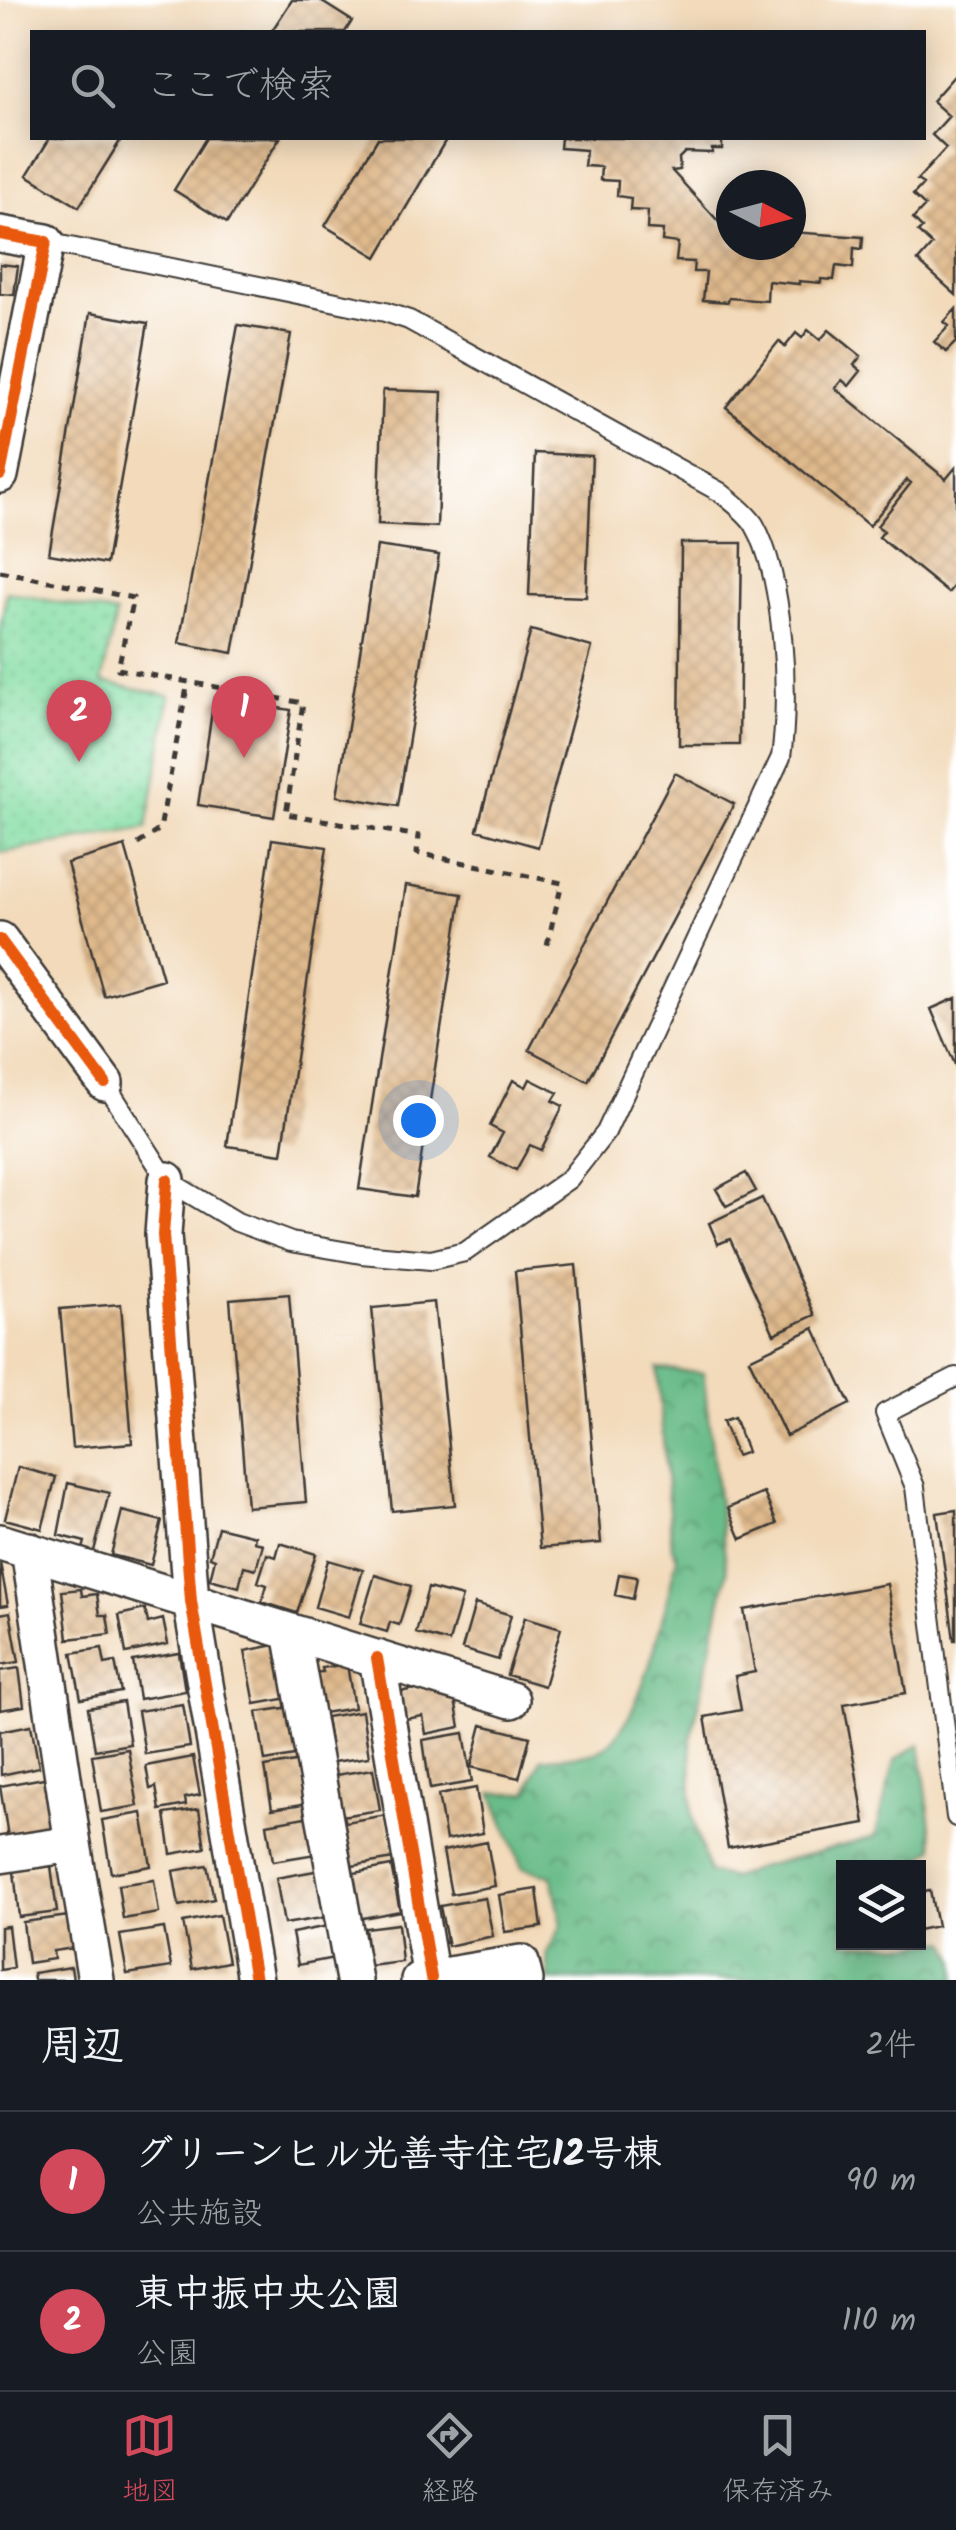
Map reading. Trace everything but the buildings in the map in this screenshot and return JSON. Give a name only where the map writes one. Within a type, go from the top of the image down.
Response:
[{"type":"street","points":[[0,234],[46,242],[0,475]]},
{"type":"street","points":[[0,940],[105,1084]]},
{"type":"street","points":[[167,1180],[163,1235],[191,1600],[255,1980]]},
{"type":"street","points":[[96,1980],[14,1546],[511,1700]]},
{"type":"street","points":[[291,1632],[354,1980]]},
{"type":"street","points":[[378,1658],[425,1979],[522,1963],[524,1980]]},
{"type":"street","points":[[0,1855],[73,1844]]},
{"type":"lane","points":[[46,242],[409,320],[720,492],[752,521],[768,556],[779,608],[786,728],[781,756],[606,1132],[569,1178],[465,1252],[431,1260],[361,1254],[291,1242],[237,1222],[167,1180],[105,1084]]},
{"type":"lane","points":[[956,1377],[885,1413],[914,1487],[956,1818]]},
{"type":"path","points":[[0,571],[133,598],[118,670],[303,702],[286,814],[419,836],[417,853],[562,883],[546,949]]},
{"type":"path","points":[[138,844],[160,829],[188,682]]},
{"type":"green space","points":[[7,592],[116,614],[102,682],[170,696],[147,828],[0,853],[0,629]]},
{"type":"green space","points":[[657,1368],[703,1373],[727,1572],[691,1740],[692,1815],[709,1873],[733,1878],[756,1868],[875,1837],[895,1760],[920,1744],[934,1848],[919,1860],[836,1860],[836,1950],[926,1950],[926,1943],[947,1941],[956,1960],[956,1980],[549,1980],[547,1953],[562,1925],[552,1876],[522,1868],[492,1793],[527,1793],[541,1759],[595,1752],[612,1741],[639,1695],[650,1665],[677,1557],[672,1547]]},
{"type":"cycle path","points":[[0,234],[46,242],[0,475]]},
{"type":"cycle path","points":[[0,940],[105,1083]]},
{"type":"cycle path","points":[[167,1180],[163,1235],[191,1601],[255,1980]]},
{"type":"cycle path","points":[[377,1658],[431,1978]]},
{"type":"place","name":"グリーンヒル光善寺住宅12号棟","points":[[244,758]]},
{"type":"place","name":"東中振中央公園","points":[[79,762]]}]
